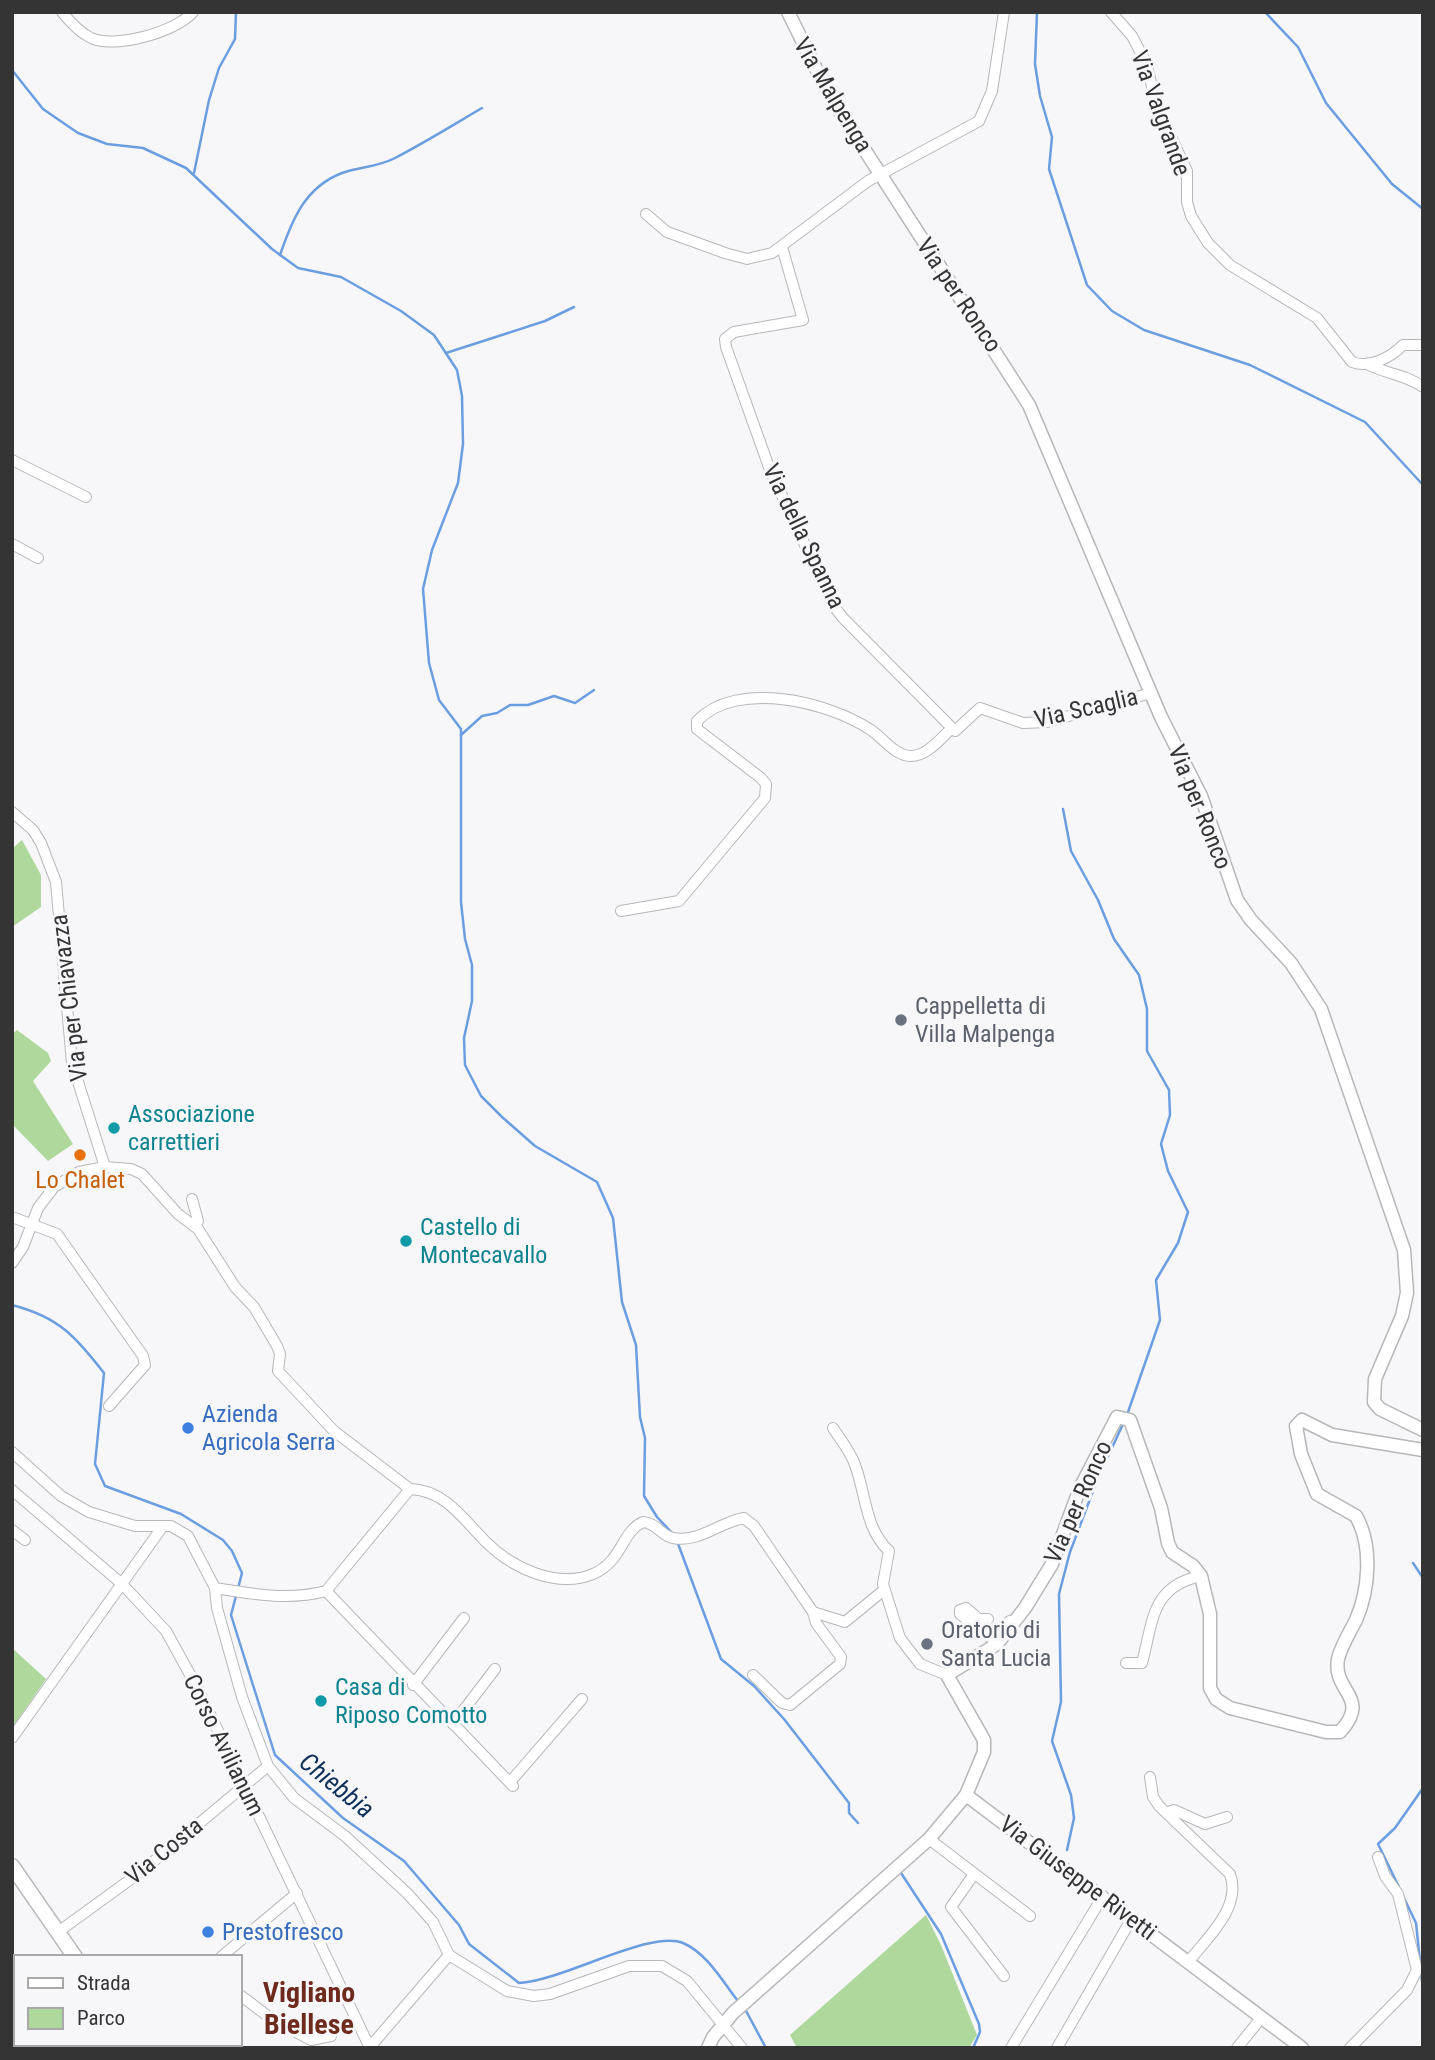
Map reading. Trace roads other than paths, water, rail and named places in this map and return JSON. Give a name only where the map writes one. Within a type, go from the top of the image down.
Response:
[{"type":"main road","points":[[12,1866],[74,1955]]},
{"type":"street","points":[[62,12],[92,38],[114,42],[174,27],[193,12]]},
{"type":"street","name":"Via Malpenga","points":[[788,12],[828,93],[883,175]]},
{"type":"street","points":[[646,214],[667,232],[747,259],[761,258],[782,247],[868,181],[979,121],[992,90],[1004,12]]},
{"type":"street","name":"Via Valgrande","points":[[1111,12],[1132,36],[1146,63],[1158,109],[1181,153],[1187,171],[1187,202],[1191,216],[1216,254],[1251,279],[1317,318],[1352,362],[1367,364],[1383,372],[1413,380],[1423,387]]},
{"type":"street","name":"Via per Ronco","points":[[883,175],[1029,405],[1151,693],[1201,796],[1237,900],[1303,979],[1328,1028],[1375,1172],[1399,1233],[1405,1259],[1407,1293],[1402,1316],[1374,1379],[1374,1402],[1380,1409],[1423,1430]]},
{"type":"street","name":"Via della Spanna","points":[[782,247],[803,320],[728,335],[726,347],[735,373],[770,470],[832,605],[951,729]]},
{"type":"street","points":[[1367,364],[1393,355],[1404,345],[1423,345]]},
{"type":"street","points":[[12,460],[86,497]]},
{"type":"street","points":[[12,544],[38,558]]},
{"type":"street","name":"Via Scaglia","points":[[951,729],[955,731],[961,727],[974,711],[981,708],[1023,723],[1047,722],[1151,693]]},
{"type":"street","points":[[621,911],[679,901],[765,798],[766,784],[761,778],[697,729],[697,721],[704,714],[754,698],[789,700],[855,721],[900,753],[911,756],[924,753],[951,729]]},
{"type":"street","name":"Via per Chiavazza","points":[[12,812],[33,830],[52,866],[56,882],[72,1063],[105,1167]]},
{"type":"street","points":[[12,1263],[23,1247],[44,1195],[54,1187],[79,1172],[105,1167],[131,1169],[142,1174],[178,1214],[195,1226],[235,1287],[254,1307],[277,1346],[281,1354],[278,1371],[334,1431],[410,1489],[435,1494],[505,1557],[545,1577],[578,1579],[604,1569],[616,1558],[630,1533],[643,1522],[677,1538],[712,1531],[740,1518],[748,1520],[813,1612],[816,1623],[841,1657],[840,1664],[790,1705],[782,1703],[753,1675]]},
{"type":"street","points":[[192,1199],[198,1221],[195,1226]]},
{"type":"street","points":[[12,1217],[57,1234],[142,1356],[145,1366],[109,1406]]},
{"type":"street","name":"Via per Ronco","points":[[947,1675],[997,1644],[1025,1608],[1052,1564],[1080,1488],[1108,1439],[1114,1420],[1126,1418],[1161,1508],[1172,1552],[1193,1566],[1201,1576]]},
{"type":"street","points":[[1126,1663],[1142,1663],[1162,1596],[1175,1585],[1201,1576],[1210,1614],[1210,1688],[1216,1699],[1230,1708],[1326,1732],[1340,1732],[1354,1712],[1353,1701],[1338,1669],[1339,1657],[1356,1619],[1366,1586],[1365,1547],[1356,1516],[1317,1494],[1301,1454],[1296,1426],[1301,1420],[1332,1435],[1423,1450]]},
{"type":"street","points":[[708,2048],[729,2018],[757,1991],[929,1839],[966,1795],[984,1752],[984,1740],[947,1675],[925,1667],[910,1653],[893,1622],[884,1590],[889,1551],[879,1542],[869,1517],[855,1462],[833,1427]]},
{"type":"street","points":[[12,1452],[61,1496],[89,1511],[135,1525],[180,1528],[188,1536],[215,1588],[217,1608],[242,1697],[268,1766],[294,1798],[345,1836],[408,1894],[433,1922],[449,1955],[507,1991],[534,1996],[550,1994],[629,1966],[662,1966],[687,1981],[729,2018],[742,2048]]},
{"type":"street","points":[[215,1588],[295,1597],[327,1591],[410,1489]]},
{"type":"street","name":"Corso Avilianum","points":[[12,1490],[122,1584],[166,1631],[199,1690],[370,2047]]},
{"type":"street","points":[[12,1738],[163,1526]]},
{"type":"street","points":[[12,1530],[25,1540]]},
{"type":"street","points":[[813,1612],[845,1622],[884,1590]]},
{"type":"street","points":[[327,1591],[413,1685],[511,1784],[582,1699]]},
{"type":"street","points":[[988,1619],[979,1619],[966,1608],[960,1610],[960,1614],[990,1637],[1008,1623],[1020,1607],[1025,1608]]},
{"type":"street","points":[[413,1685],[464,1618]]},
{"type":"street","points":[[453,1724],[495,1670]]},
{"type":"street","name":"Via Costa","points":[[58,1932],[142,1871],[268,1766]]},
{"type":"street","points":[[1150,1777],[1153,1797],[1159,1807],[1168,1812],[1230,1874],[1234,1884],[1223,1919],[1189,1961]]},
{"type":"street","name":"Via Giuseppe Rivetti","points":[[966,1795],[1302,2048]]},
{"type":"street","points":[[1168,1812],[1174,1810],[1205,1824],[1227,1817]]},
{"type":"street","points":[[929,1839],[1030,1916]]},
{"type":"street","points":[[1350,2048],[1407,1990],[1417,1970],[1398,1894],[1385,1876],[1378,1857]]},
{"type":"street","points":[[974,1874],[951,1907],[1004,1976]]},
{"type":"street","points":[[223,1955],[297,1893]]},
{"type":"street","points":[[1011,2048],[1103,1896]]},
{"type":"street","points":[[1057,2048],[1132,1918]]},
{"type":"street","points":[[370,2047],[449,1955]]},
{"type":"street","points":[[242,1997],[273,2020],[311,2040],[331,2036]]},
{"type":"street","points":[[1237,2048],[1262,2017]]},
{"type":"waterway","points":[[194,173],[209,100],[219,68],[235,39],[236,12]]},
{"type":"waterway","points":[[1037,12],[1035,64],[1040,96],[1052,137],[1049,169],[1087,285],[1112,311],[1144,330],[1250,365],[1365,422],[1423,485]]},
{"type":"waterway","points":[[1265,12],[1298,47],[1326,103],[1392,184],[1423,209]]},
{"type":"waterway","points":[[12,70],[43,109],[78,133],[107,144],[143,148],[186,168],[272,249],[298,268],[341,277],[401,311],[434,335],[457,370],[462,396],[463,444],[458,483],[432,550],[423,589],[429,663],[439,700],[461,729],[461,902],[465,939],[472,965],[472,1001],[464,1038],[465,1065],[481,1096],[502,1117],[535,1146],[597,1182],[613,1218],[622,1302],[636,1345],[640,1417],[645,1438],[644,1496],[657,1517],[674,1535]]},
{"type":"waterway","points":[[280,255],[295,217],[318,187],[342,173],[393,159],[482,108]]},
{"type":"waterway","points":[[446,353],[545,321],[574,307]]},
{"type":"waterway","points":[[461,735],[482,716],[497,713],[510,705],[528,705],[554,696],[575,703],[594,690]]},
{"type":"waterway","points":[[1063,809],[1071,851],[1098,900],[1114,939],[1139,975],[1147,1009],[1147,1051],[1169,1090],[1170,1115],[1161,1144],[1168,1171],[1188,1212],[1178,1243],[1156,1280],[1160,1320],[1127,1415]]},
{"type":"waterway","name":"Chiebbia","points":[[12,1305],[42,1316],[65,1330],[104,1373],[95,1464],[105,1486],[181,1514],[223,1540],[232,1551],[242,1573],[231,1615],[275,1755],[343,1818],[404,1861],[459,1925],[469,1944],[519,1983],[559,1974],[650,1943],[683,1943],[707,1961],[738,2001]]},
{"type":"waterway","points":[[1067,1850],[1074,1818],[1071,1795],[1052,1741],[1061,1702],[1059,1594],[1070,1552],[1098,1478],[1123,1424]]},
{"type":"waterway","points":[[677,1541],[721,1659],[754,1686],[784,1719],[849,1803],[849,1813],[858,1823]]},
{"type":"waterway","points":[[1413,1563],[1423,1578]]},
{"type":"waterway","points":[[1399,1887],[1378,1844],[1395,1828],[1423,1788]]},
{"type":"waterway","points":[[901,1873],[941,1934],[979,2024],[980,2032],[973,2048]]},
{"type":"waterway","points":[[1403,1896],[1416,1923],[1423,1990]]},
{"type":"waterway","name":"Chiebbia","points":[[745,2009],[766,2048]]},
{"type":"place","name":"Cappelletta di Villa Malpenga","points":[[901,1020]]},
{"type":"place","name":"Associazione carrettieri","points":[[114,1128]]},
{"type":"place","name":"Lo Chalet","points":[[80,1155]]},
{"type":"place","name":"Castello di Montecavallo","points":[[406,1241]]},
{"type":"place","name":"Azienda Agricola Serra","points":[[188,1428]]},
{"type":"place","name":"Oratorio di Santa Lucia","points":[[927,1644]]},
{"type":"place","name":"Casa di Riposo Comotto","points":[[321,1701]]},
{"type":"place","name":"Prestofresco","points":[[208,1932]]},
{"type":"district","name":"Vigliano Biellese","points":[[309,2008]]}]
